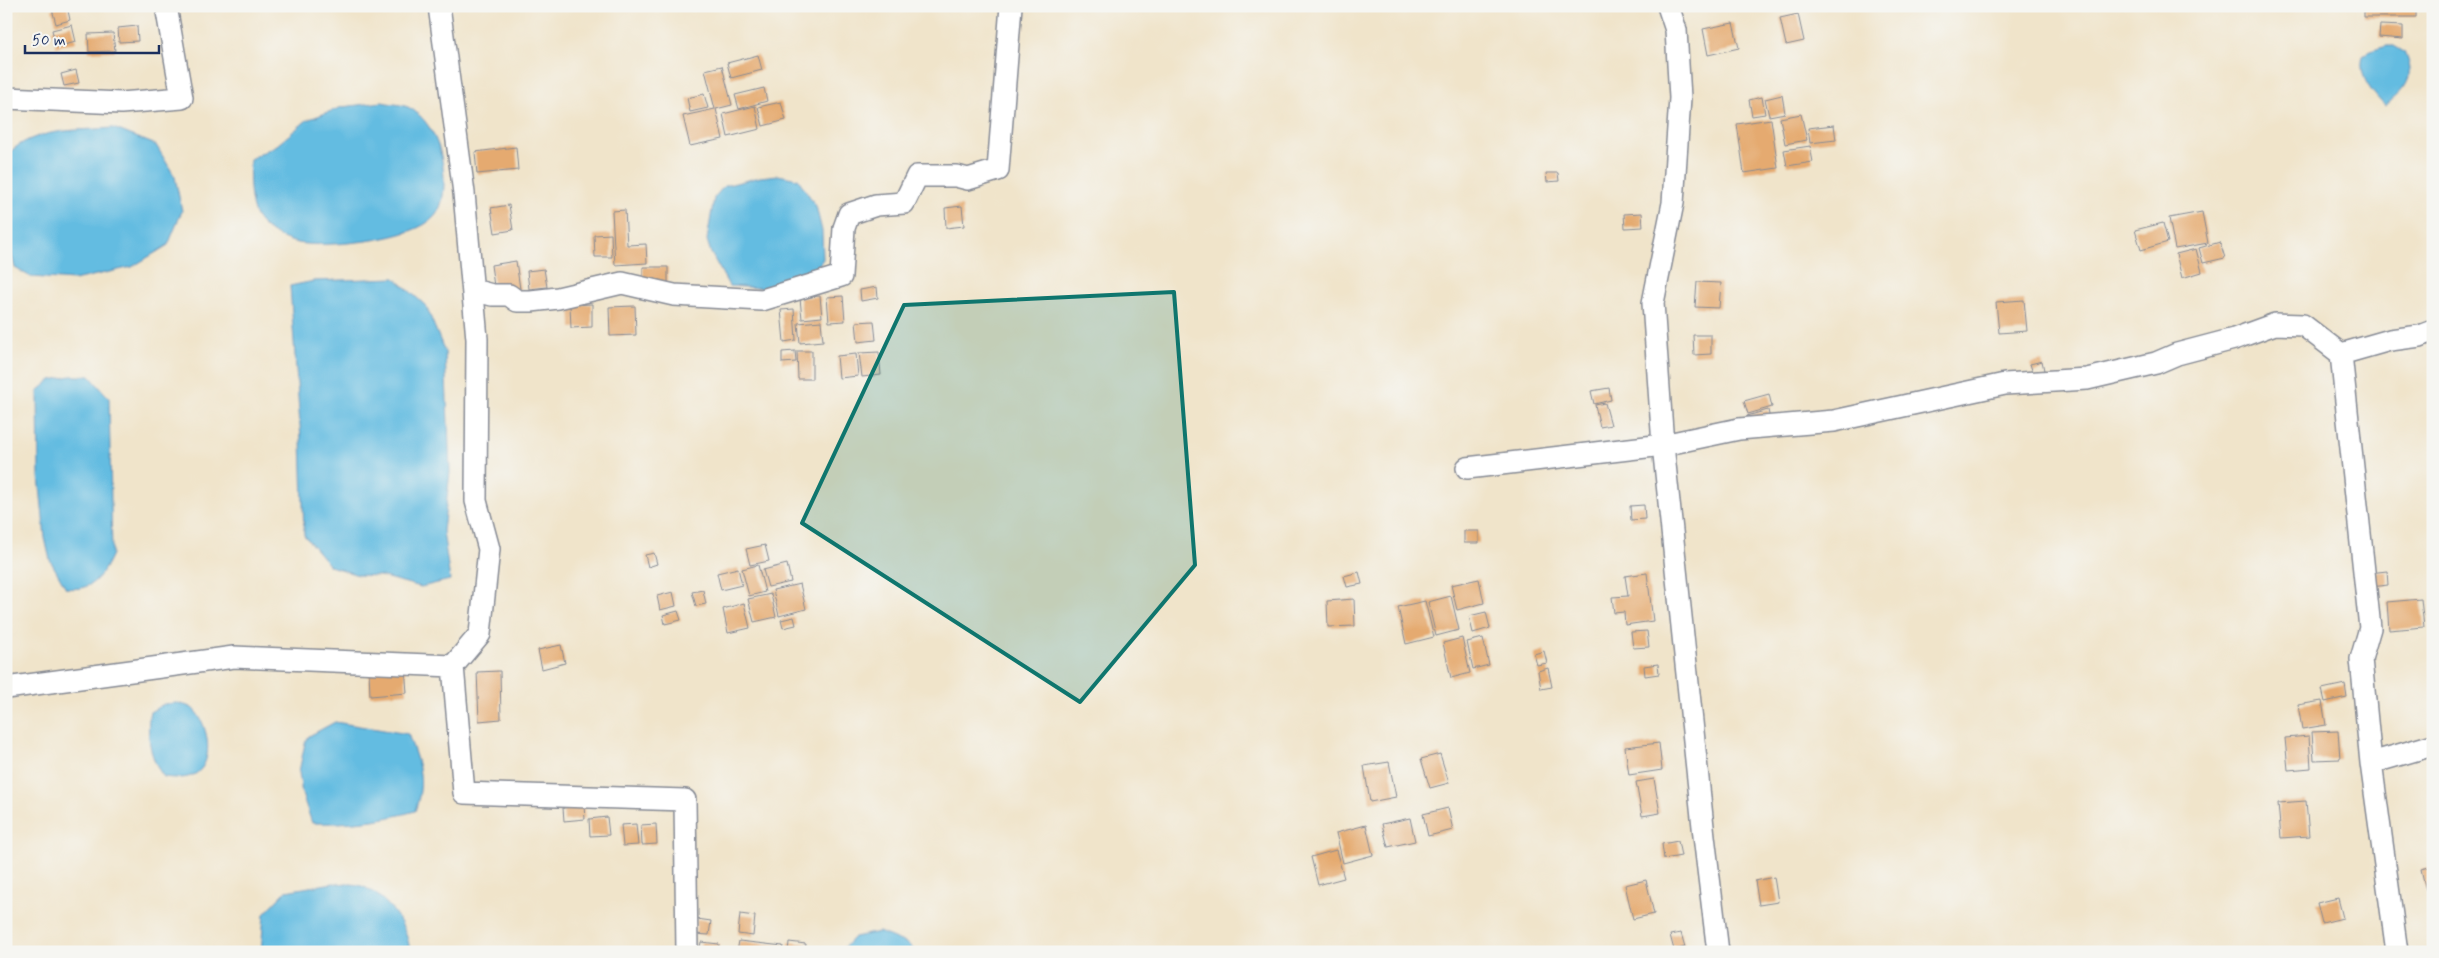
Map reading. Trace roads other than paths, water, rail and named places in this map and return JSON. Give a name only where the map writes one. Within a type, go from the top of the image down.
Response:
[{"type":"street","points":[[6,98],[121,103],[182,98],[166,6]]},
{"type":"street","points":[[439,6],[464,192],[477,339],[476,501],[489,549],[480,634],[453,666],[464,793],[685,800],[688,952]]},
{"type":"street","points":[[473,290],[492,295],[509,295],[517,301],[531,301],[566,297],[622,284],[674,295],[762,300],[841,276],[844,228],[850,214],[876,205],[904,203],[917,176],[956,176],[968,178],[998,170],[1011,6]]},
{"type":"street","points":[[1668,6],[1676,30],[1680,98],[1672,203],[1652,302],[1663,445],[1718,952]]},
{"type":"street","points":[[1467,468],[1663,445],[1739,429],[1834,421],[2005,384],[2087,379],[2156,363],[2177,354],[2234,339],[2275,324],[2303,325],[2341,354],[2370,628],[2360,659],[2371,763],[2397,952]]},
{"type":"street","points":[[2341,354],[2390,340],[2420,336],[2433,331]]},
{"type":"street","points":[[6,688],[234,657],[453,666]]},
{"type":"street","points":[[2371,763],[2433,745]]},
{"type":"water","points":[[2387,46],[2394,46],[2404,52],[2409,77],[2399,94],[2385,106],[2367,83],[2362,70],[2362,63],[2363,55]]},
{"type":"water","points":[[382,102],[405,106],[414,110],[428,125],[434,136],[441,156],[444,184],[442,203],[434,217],[424,225],[392,236],[336,244],[293,242],[272,233],[266,228],[257,218],[252,206],[250,159],[277,145],[307,120],[342,107]]},
{"type":"water","points":[[113,128],[156,145],[175,177],[182,211],[168,245],[132,267],[74,280],[31,277],[15,268],[6,230],[6,156],[29,140],[42,135],[56,132]]},
{"type":"water","points":[[778,175],[798,179],[816,206],[822,231],[823,259],[808,280],[776,289],[729,286],[711,253],[707,240],[714,198],[724,186],[760,177]]},
{"type":"water","points":[[395,278],[426,306],[445,352],[450,472],[443,531],[450,580],[421,587],[380,576],[358,575],[330,566],[304,535],[301,439],[290,286],[314,281]]},
{"type":"water","points":[[71,376],[90,376],[109,398],[112,554],[95,581],[75,589],[66,588],[50,560],[45,538],[39,476],[38,391],[51,380]]},
{"type":"water","points":[[178,703],[194,709],[200,718],[204,726],[208,746],[207,755],[199,771],[191,776],[181,778],[164,777],[155,763],[150,746],[150,712],[164,704]]},
{"type":"water","points":[[335,722],[408,734],[418,764],[421,781],[415,811],[364,821],[312,823],[302,794],[299,772],[305,743],[309,736]]},
{"type":"water","points":[[333,883],[361,886],[381,898],[401,923],[410,952],[261,952],[264,914],[286,891]]},
{"type":"water","points":[[879,932],[908,944],[916,952],[840,952],[854,937]]}]
